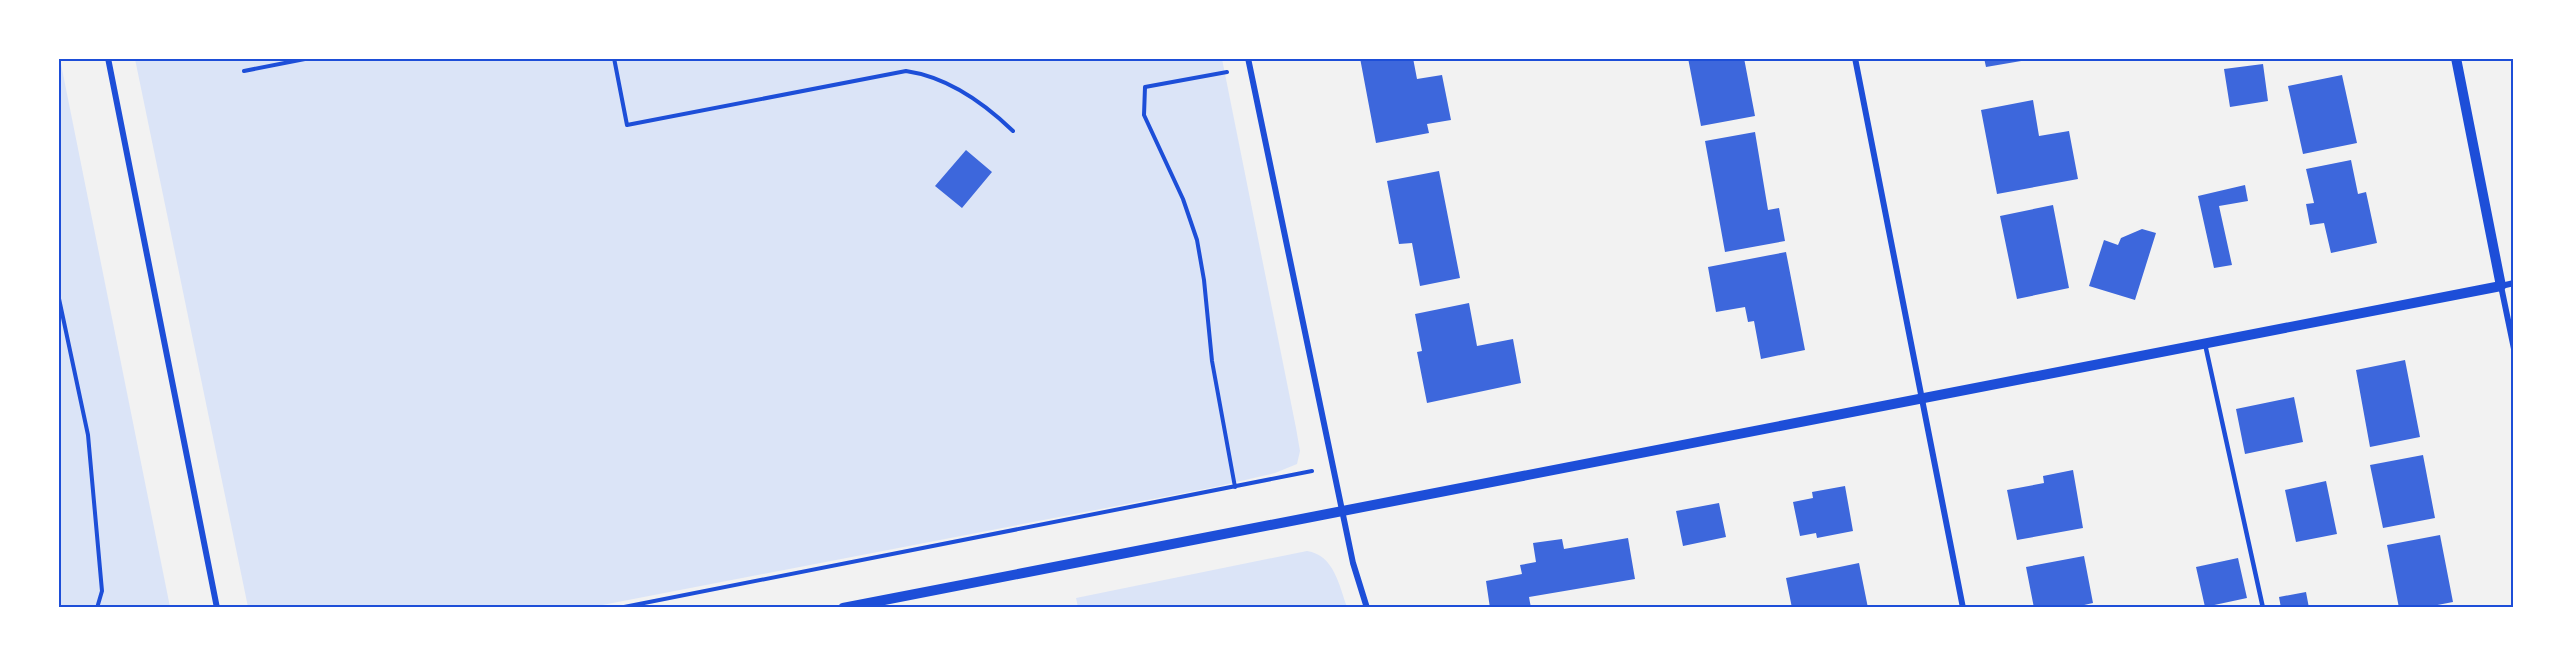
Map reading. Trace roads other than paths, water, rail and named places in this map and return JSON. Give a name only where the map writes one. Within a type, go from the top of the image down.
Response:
[{"type":"street","points":[[108,58],[217,608]]},
{"type":"street","points":[[1248,58],[1353,563],[1367,608]]},
{"type":"street","points":[[1855,58],[1963,608]]},
{"type":"street","points":[[2456,58],[2514,349]]},
{"type":"street","points":[[843,608],[2514,283]]},
{"type":"lane","points":[[2205,343],[2263,608]]}]
